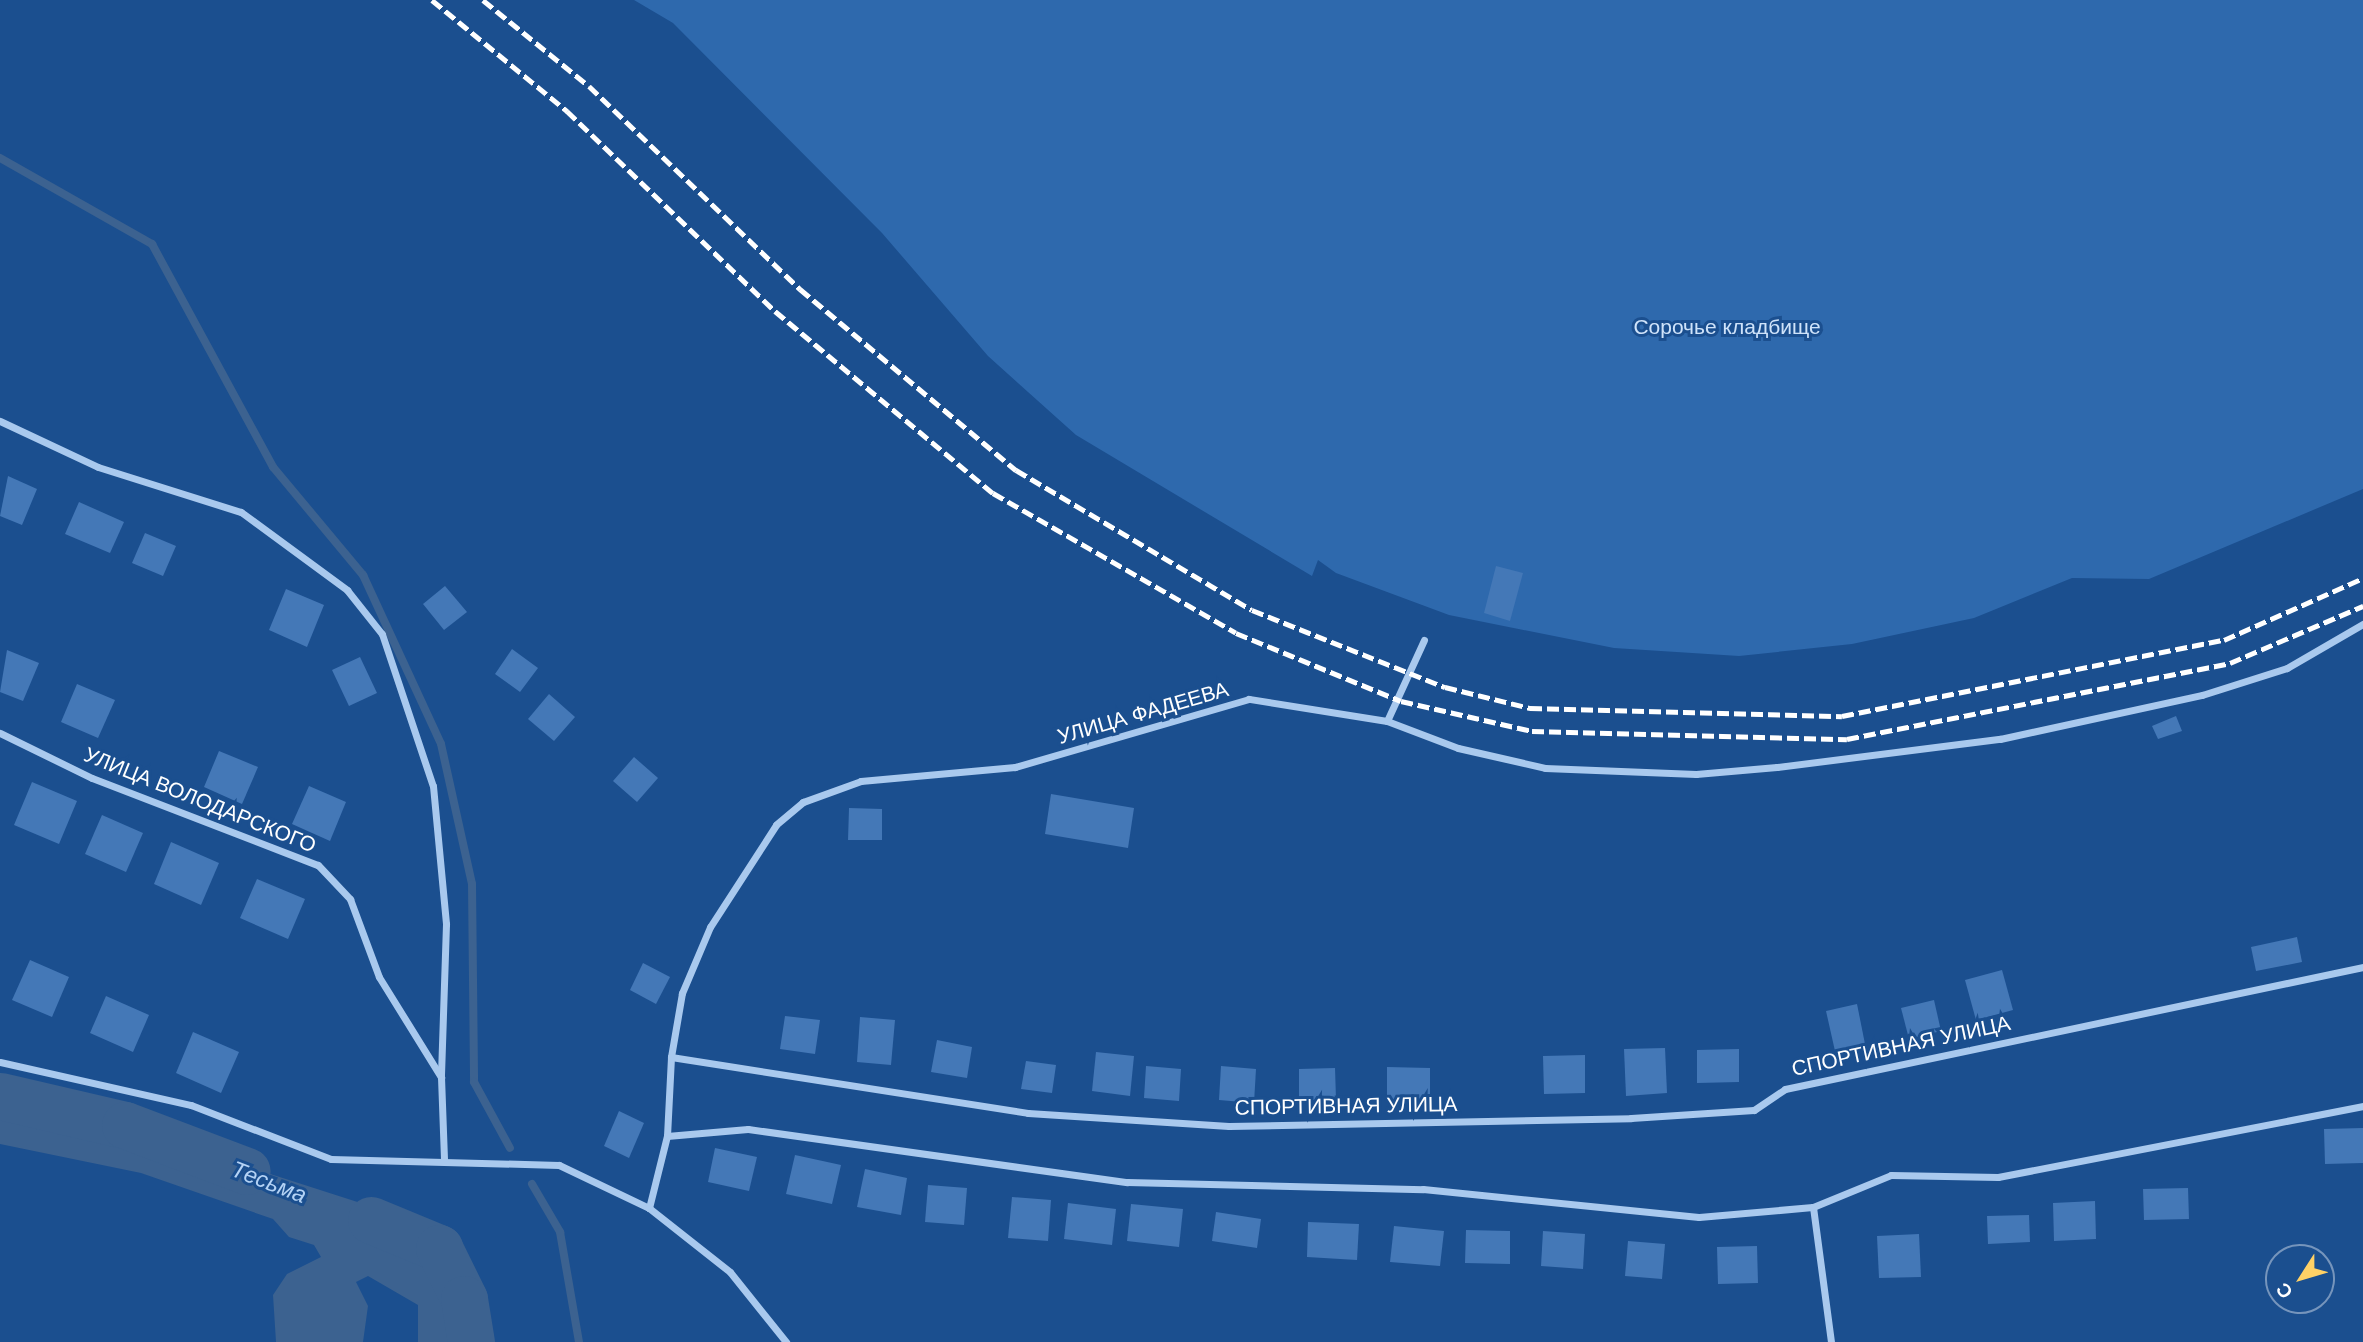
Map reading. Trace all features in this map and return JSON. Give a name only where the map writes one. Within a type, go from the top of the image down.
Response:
[{"type":"street","points":[[0,421],[98,467],[241,512],[347,590],[382,634],[433,786],[446,924],[441,1077]]},
{"type":"street","name":"УЛИЦА ФАДЕЕВА","points":[[671,1058],[682,993],[710,927],[776,825],[803,802],[860,781],[1015,767],[1249,699],[1387,720],[1458,748],[1545,768],[1696,774],[1777,767],[2000,739],[2202,695],[2287,668],[2363,624]]},
{"type":"street","points":[[1387,720],[1424,640]]},
{"type":"street","name":"УЛИЦА ВОЛОДАРСКОГО","points":[[0,733],[92,778],[318,865],[351,899],[379,977],[441,1077],[444,1159]]},
{"type":"street","name":"СПОРТИВНАЯ УЛИЦА","points":[[671,1058],[1028,1113],[1203,1124],[1631,1118],[1754,1110],[1786,1089],[2363,967]]},
{"type":"street","points":[[649,1208],[667,1136],[671,1058]]},
{"type":"street","points":[[0,1062],[191,1105],[331,1159],[444,1159],[559,1165],[649,1208],[730,1272],[786,1342]]},
{"type":"street","points":[[667,1136],[748,1129],[1127,1182],[1423,1189],[1699,1217],[1813,1207],[1891,1175],[1998,1177],[2363,1106]]},
{"type":"street","points":[[1813,1207],[1831,1342]]},
{"type":"green space","name":"Сорочье кладбище","points":[[634,0],[2363,0],[2363,489],[2149,579],[2072,578],[1974,618],[1852,644],[1739,656],[1614,648],[1449,615],[1336,573],[1318,560],[1312,576],[1076,435],[988,356],[882,233],[673,23]]},
{"type":"water","points":[[0,1101],[202,1152],[398,1215],[428,1238],[454,1288],[454,1342],[418,1342],[418,1305],[368,1276],[356,1282],[368,1306],[363,1342],[276,1342],[273,1295],[287,1274],[321,1257],[314,1245],[289,1237],[273,1219],[141,1173],[0,1144]]},
{"type":"building","points":[[8,476],[37,489],[22,525],[0,516]]},
{"type":"building","points":[[79,502],[124,522],[110,553],[65,534]]},
{"type":"building","points":[[145,533],[176,546],[163,576],[132,563]]},
{"type":"building","points":[[1496,566],[1523,573],[1510,621],[1484,613]]},
{"type":"building","points":[[445,586],[467,612],[444,630],[423,604]]},
{"type":"building","points":[[286,589],[324,605],[307,647],[269,630]]},
{"type":"building","points":[[512,649],[538,668],[520,692],[495,674]]},
{"type":"building","points":[[7,650],[39,663],[23,701],[0,692]]},
{"type":"building","points":[[360,657],[377,693],[349,706],[332,670]]},
{"type":"building","points":[[77,684],[115,700],[98,738],[61,722]]},
{"type":"building","points":[[549,694],[575,717],[554,741],[528,719]]},
{"type":"building","points":[[2176,716],[2182,731],[2158,739],[2152,726]]},
{"type":"building","points":[[219,751],[258,767],[242,804],[204,787]]},
{"type":"building","points":[[634,757],[658,778],[637,802],[613,781]]},
{"type":"building","points":[[32,782],[77,801],[59,844],[14,825]]},
{"type":"building","points":[[309,786],[346,802],[330,841],[292,824]]},
{"type":"building","points":[[1051,794],[1134,808],[1128,848],[1045,834]]},
{"type":"building","points":[[849,808],[882,809],[882,840],[848,840]]},
{"type":"building","points":[[102,815],[143,833],[126,872],[85,854]]},
{"type":"building","points":[[171,842],[219,863],[201,905],[154,884]]},
{"type":"building","points":[[257,879],[305,899],[288,939],[240,918]]},
{"type":"building","points":[[2297,937],[2302,962],[2256,971],[2251,947]]},
{"type":"building","points":[[30,960],[69,977],[52,1017],[12,1000]]},
{"type":"building","points":[[643,963],[670,977],[656,1004],[630,990]]},
{"type":"building","points":[[2002,970],[2013,1010],[1976,1020],[1965,980]]},
{"type":"building","points":[[106,996],[149,1015],[133,1052],[90,1033]]},
{"type":"building","points":[[1934,1000],[1941,1031],[1909,1039],[1901,1008]]},
{"type":"building","points":[[1857,1004],[1865,1044],[1835,1051],[1826,1011]]},
{"type":"building","points":[[785,1016],[820,1020],[815,1054],[780,1049]]},
{"type":"building","points":[[860,1017],[895,1020],[891,1065],[857,1062]]},
{"type":"building","points":[[193,1032],[239,1052],[221,1093],[176,1073]]},
{"type":"building","points":[[937,1040],[972,1047],[967,1078],[931,1072]]},
{"type":"building","points":[[1665,1048],[1667,1093],[1626,1096],[1624,1049]]},
{"type":"building","points":[[1739,1049],[1739,1082],[1697,1083],[1697,1050]]},
{"type":"building","points":[[1096,1052],[1134,1056],[1130,1096],[1092,1091]]},
{"type":"building","points":[[1585,1055],[1585,1093],[1544,1094],[1543,1056]]},
{"type":"building","points":[[1026,1061],[1056,1065],[1052,1093],[1021,1089]]},
{"type":"building","points":[[1146,1066],[1181,1069],[1179,1101],[1144,1098]]},
{"type":"building","points":[[1221,1066],[1256,1069],[1254,1103],[1219,1100]]},
{"type":"building","points":[[1387,1067],[1430,1068],[1430,1104],[1387,1104]]},
{"type":"building","points":[[1335,1068],[1336,1100],[1299,1100],[1299,1069]]},
{"type":"building","points":[[619,1111],[644,1123],[629,1158],[604,1146]]},
{"type":"building","points":[[2363,1128],[2363,1163],[2325,1164],[2324,1129]]},
{"type":"building","points":[[715,1148],[757,1157],[749,1191],[708,1182]]},
{"type":"building","points":[[795,1155],[841,1165],[832,1204],[786,1194]]},
{"type":"building","points":[[865,1169],[907,1178],[901,1215],[857,1207]]},
{"type":"building","points":[[928,1185],[967,1188],[964,1225],[925,1222]]},
{"type":"building","points":[[2188,1188],[2189,1219],[2144,1220],[2143,1189]]},
{"type":"building","points":[[1012,1197],[1051,1200],[1048,1241],[1008,1238]]},
{"type":"building","points":[[2095,1201],[2096,1239],[2054,1241],[2053,1203]]},
{"type":"building","points":[[1068,1203],[1116,1209],[1112,1245],[1064,1239]]},
{"type":"building","points":[[1131,1204],[1183,1209],[1179,1247],[1127,1241]]},
{"type":"building","points":[[1216,1212],[1261,1219],[1257,1248],[1212,1241]]},
{"type":"building","points":[[2029,1215],[2030,1242],[1988,1244],[1987,1216]]},
{"type":"building","points":[[1308,1222],[1359,1224],[1357,1260],[1307,1257]]},
{"type":"building","points":[[1394,1226],[1444,1231],[1440,1266],[1390,1262]]},
{"type":"building","points":[[1466,1230],[1510,1231],[1510,1264],[1465,1263]]},
{"type":"building","points":[[1543,1231],[1585,1234],[1583,1269],[1541,1266]]},
{"type":"building","points":[[1919,1234],[1921,1277],[1879,1278],[1877,1236]]},
{"type":"building","points":[[1628,1241],[1665,1244],[1662,1279],[1625,1276]]},
{"type":"building","points":[[1757,1246],[1758,1283],[1718,1284],[1717,1247]]},
{"type":"waterway","points":[[0,158],[152,244],[273,467],[363,575],[441,744],[472,884],[474,1082],[510,1148]]},
{"type":"waterway","name":"Тесьма","points":[[0,1096],[125,1125],[247,1171]]},
{"type":"waterway","points":[[532,1184],[560,1232],[579,1342]]},
{"type":"waterway","name":"Тесьма","points":[[371,1220],[439,1248],[464,1299],[471,1342]]},
{"type":"railway","points":[[432,0],[567,111],[775,311],[993,493],[1236,633],[1401,701],[1532,731],[1847,739],[2230,663],[2363,606]]},
{"type":"railway","points":[[483,0],[589,86],[800,289],[1016,470],[1252,610],[1445,687],[1530,708],[1842,716],[2224,640],[2363,578]]}]
